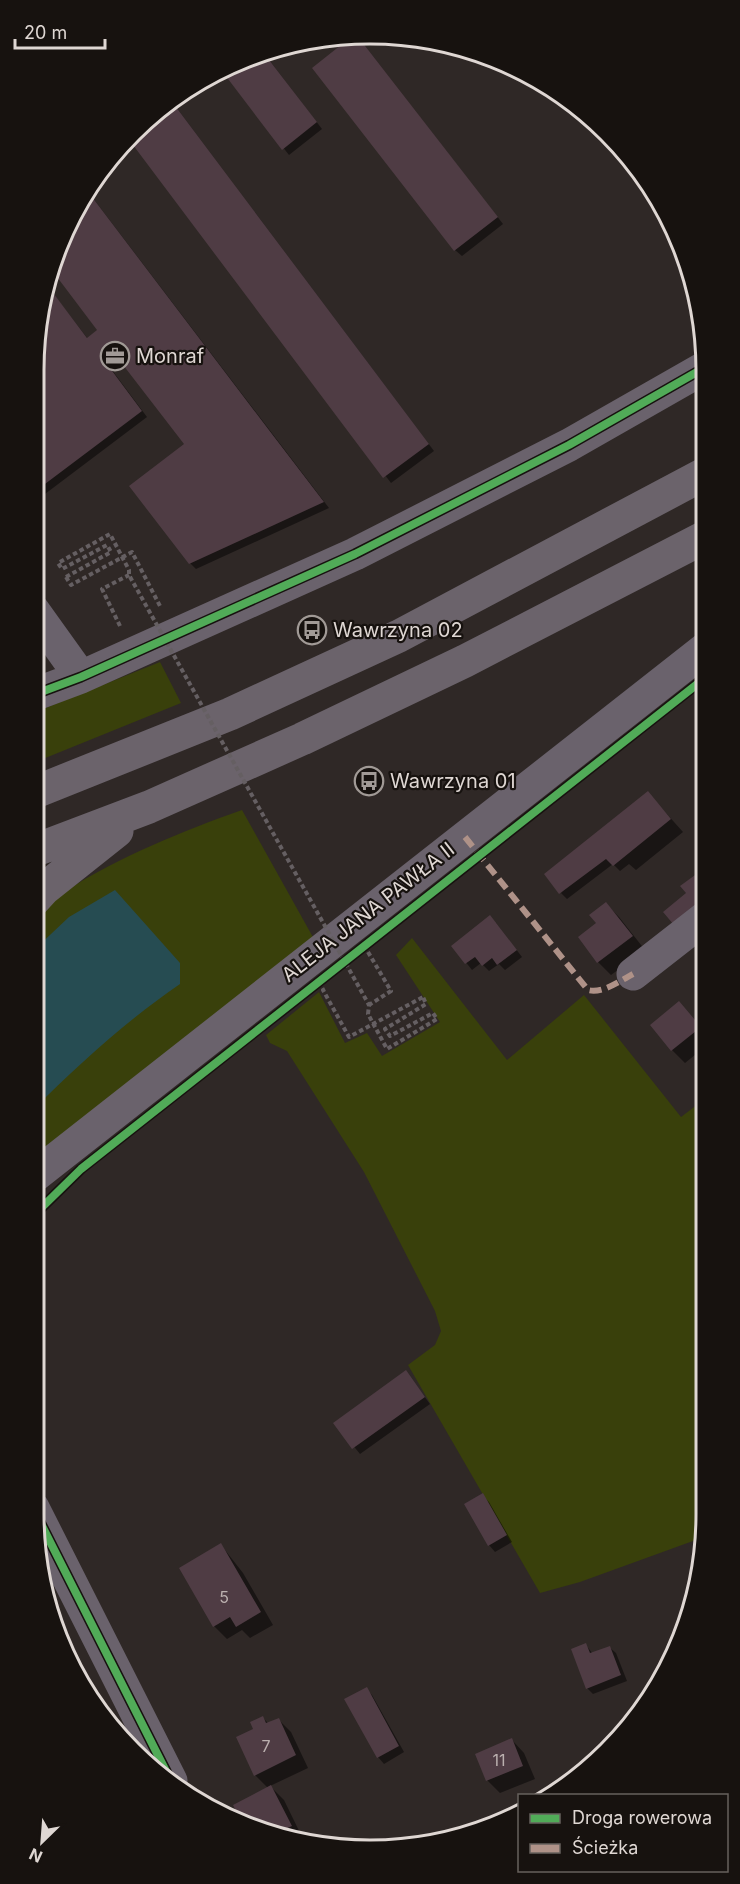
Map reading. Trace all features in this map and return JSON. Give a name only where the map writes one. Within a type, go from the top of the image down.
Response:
[{"type":"main road","points":[[44,789],[230,714],[399,636],[696,478]]},
{"type":"main road","points":[[44,847],[149,807],[302,739],[465,661],[696,542]]},
{"type":"main road","points":[[44,889],[95,846],[149,807]]},
{"type":"street","points":[[44,691],[81,678],[160,623],[365,549],[568,445],[696,373]]},
{"type":"street","points":[[44,626],[81,678]]},
{"type":"street","name":"ALEJA JANA PAWŁA II","points":[[44,1169],[696,656]]},
{"type":"street","points":[[633,974],[696,925]]},
{"type":"street","points":[[44,1530],[164,1767]]},
{"type":"path","points":[[160,623],[132,552],[71,585],[66,578],[111,552],[106,545],[62,569],[58,563],[110,534],[129,570],[129,575],[369,1005],[368,1014],[387,1048],[437,1019],[433,1012],[390,1036],[385,1029],[426,1004],[423,997],[349,1037],[323,990],[330,985]]},
{"type":"path","points":[[121,627],[102,589],[129,575]]},
{"type":"path","points":[[364,947],[391,991],[369,1005]]},
{"type":"green space","points":[[160,662],[181,703],[44,759],[44,709]]},
{"type":"green space","points":[[242,810],[314,939],[44,1156],[44,908],[66,891],[107,867],[174,836]]},
{"type":"green space","points":[[412,938],[507,1060],[584,995],[681,1117],[696,1106],[696,1540],[580,1582],[540,1593],[408,1365],[435,1345],[441,1331],[435,1311],[364,1172],[287,1051],[270,1043],[266,1035],[319,992],[345,1043],[367,1033],[382,1056],[440,1022],[396,955]]},
{"type":"water","points":[[115,890],[180,963],[180,984],[104,1044],[44,1099],[44,941],[69,917]]},
{"type":"building","points":[[364,44],[498,217],[454,251],[312,68],[341,45]]},
{"type":"building","points":[[269,60],[317,122],[282,150],[226,77]]},
{"type":"building","points":[[176,107],[429,444],[383,478],[133,145]]},
{"type":"building","points":[[93,198],[324,502],[189,564],[129,486],[184,444],[110,348],[101,356],[142,411],[44,485],[44,349],[53,293],[87,338],[97,330],[57,277],[68,245]]},
{"type":"building","points":[[648,791],[671,819],[613,866],[606,859],[559,894],[544,874]]},
{"type":"building","points":[[696,874],[696,905],[674,925],[663,912],[686,893],[680,886]]},
{"type":"building","points":[[606,902],[633,936],[597,963],[578,937],[596,923],[589,915]]},
{"type":"building","points":[[490,915],[517,950],[497,965],[492,958],[482,966],[475,957],[465,964],[451,946]]},
{"type":"building","points":[[679,1001],[696,1021],[696,1031],[671,1051],[650,1025]]},
{"type":"building","points":[[406,1370],[425,1397],[352,1449],[333,1423]]},
{"type":"building","points":[[483,1493],[507,1535],[488,1546],[464,1504]]},
{"type":"building","points":[[221,1543],[261,1612],[236,1627],[230,1617],[213,1627],[179,1568]]},
{"type":"building","points":[[586,1643],[590,1653],[610,1646],[621,1675],[586,1689],[571,1649]]},
{"type":"building","points":[[367,1687],[399,1746],[377,1758],[344,1699]]},
{"type":"building","points":[[263,1716],[266,1723],[279,1718],[296,1755],[254,1776],[236,1737],[253,1729],[250,1722]]},
{"type":"building","points":[[512,1738],[523,1766],[486,1781],[475,1754]]},
{"type":"building","points":[[271,1785],[292,1826],[285,1829],[245,1816],[236,1812],[233,1805]]},
{"type":"marked path","points":[[465,837],[588,990],[605,989],[633,974]]},
{"type":"cycle path","points":[[44,691],[81,677],[355,554],[569,445],[696,373]]},
{"type":"cycle path","points":[[44,1205],[81,1169],[696,685]]},
{"type":"cycle path","points":[[44,1530],[164,1767]]},
{"type":"place","name":"Monraf","points":[[115,356]]},
{"type":"place","name":"Wawrzyna 02","points":[[312,630]]},
{"type":"place","name":"Wawrzyna 01","points":[[369,781]]}]
